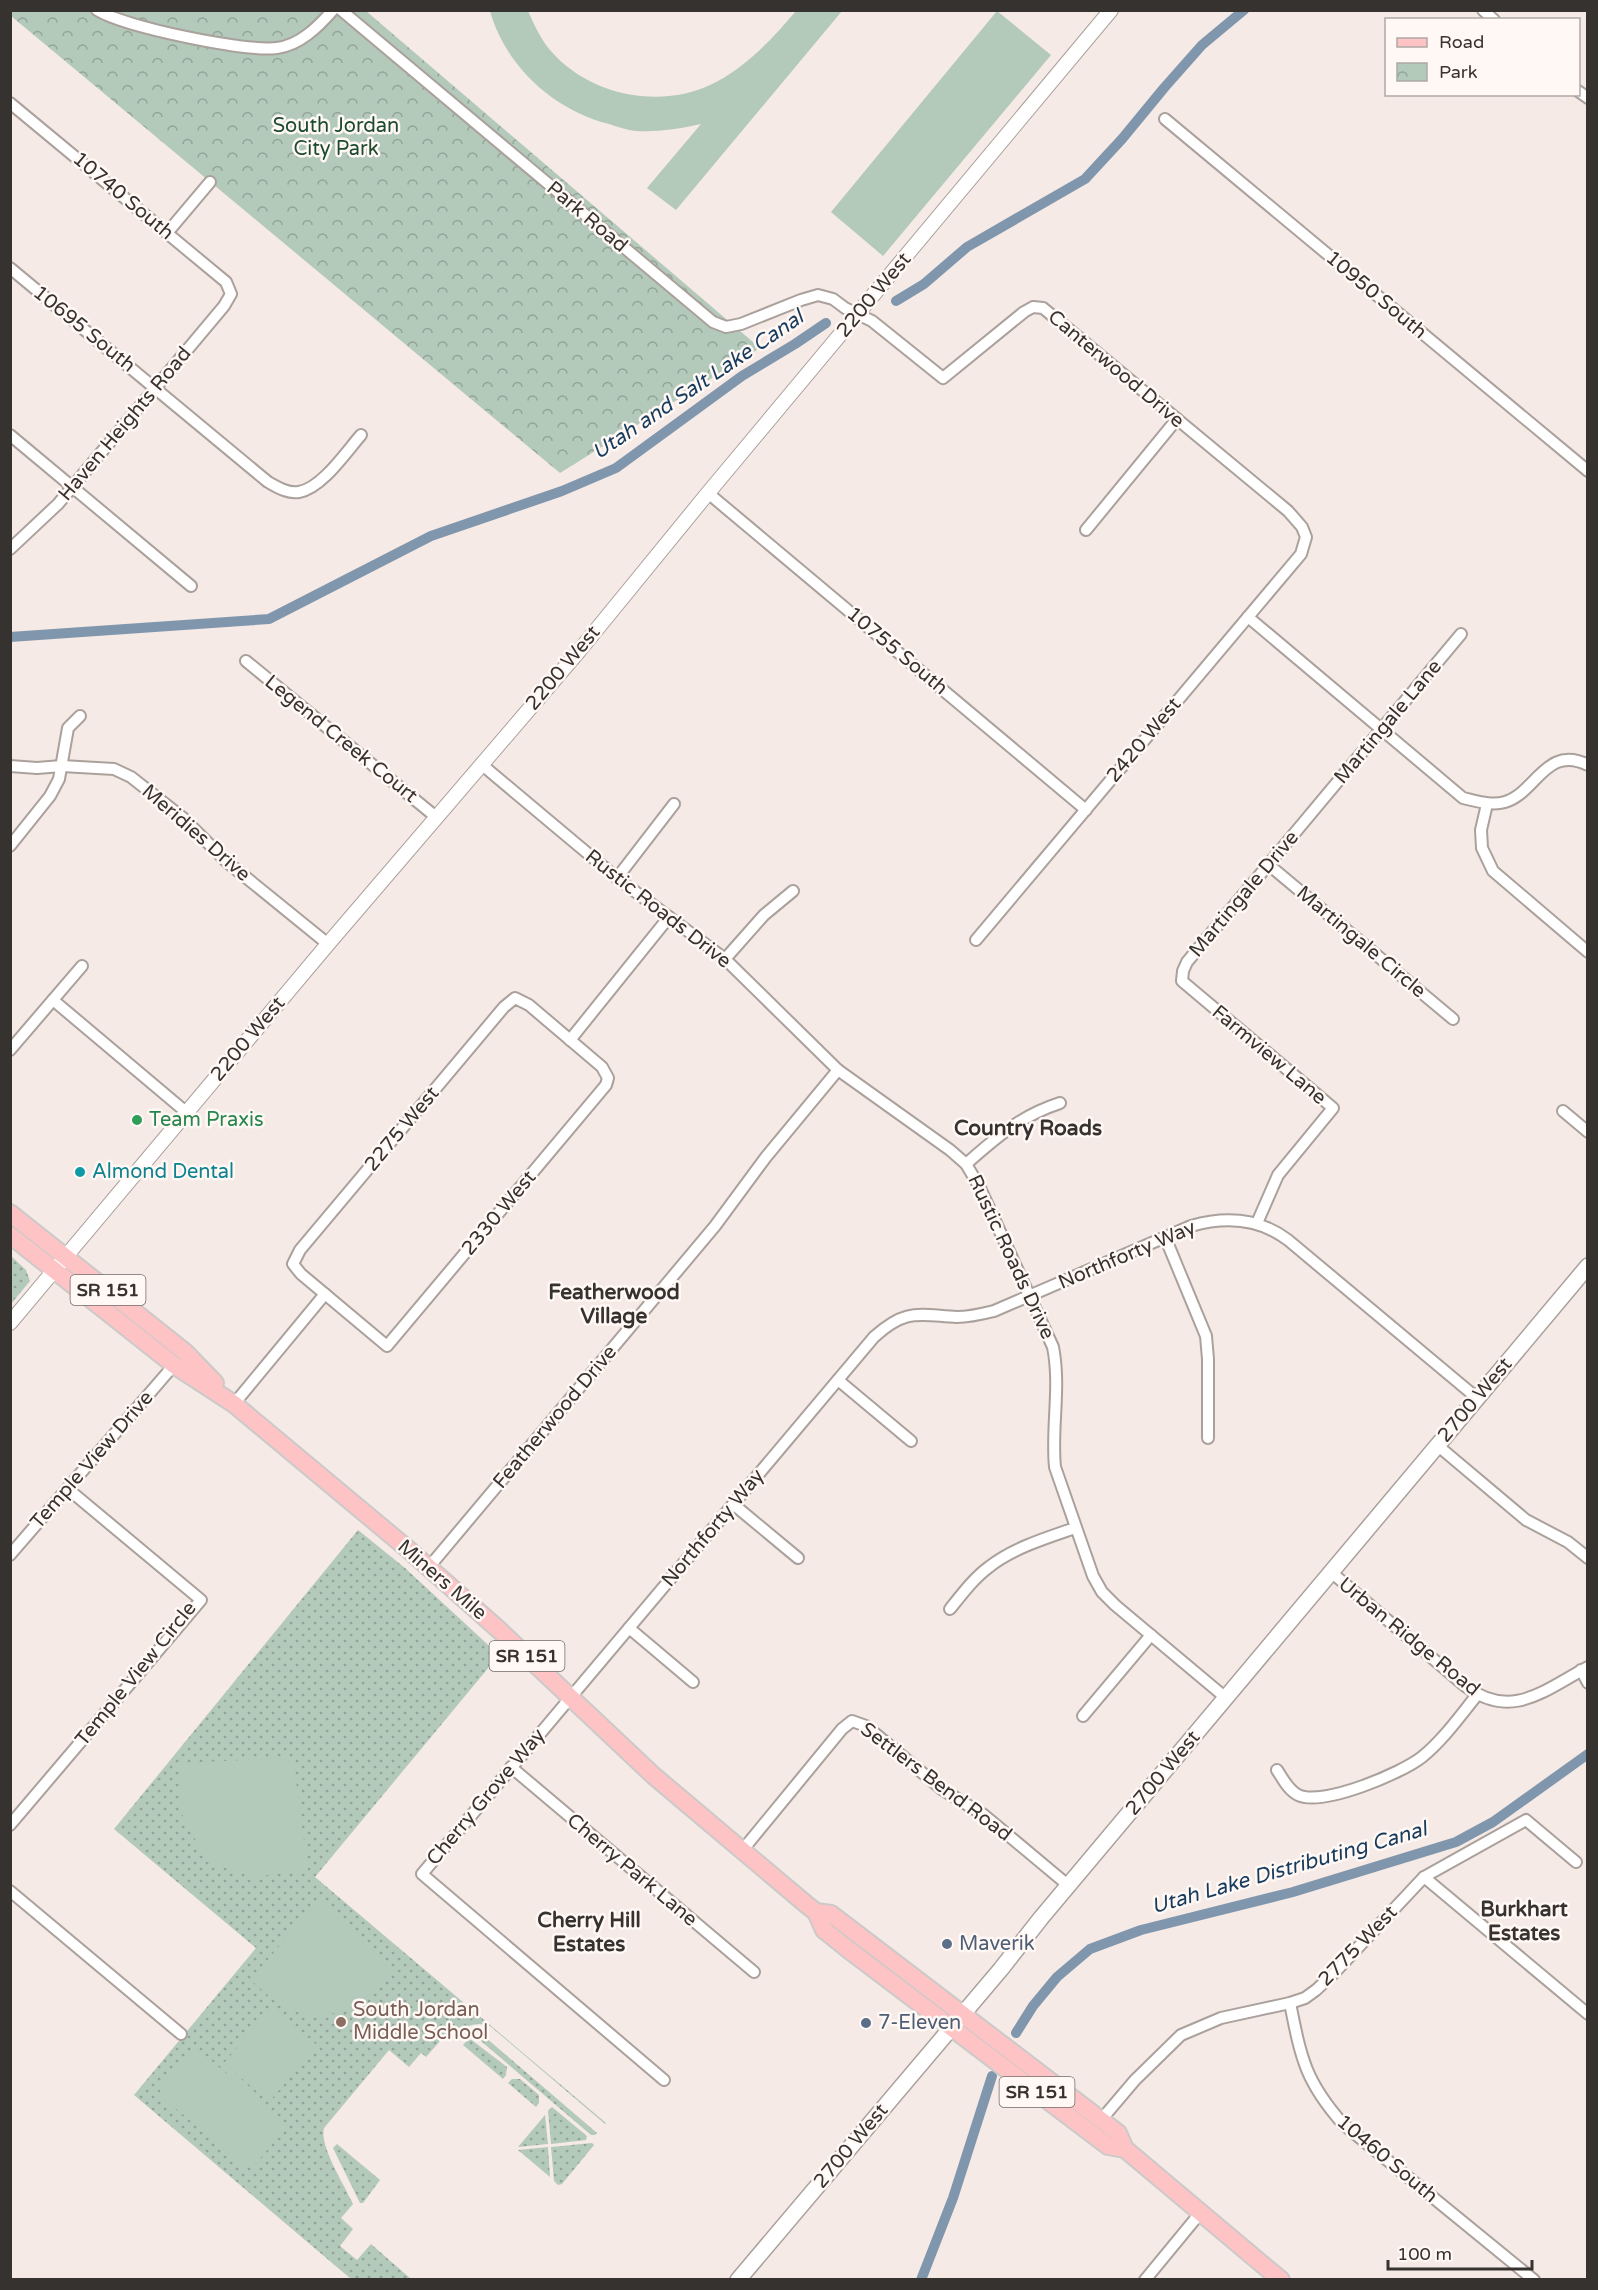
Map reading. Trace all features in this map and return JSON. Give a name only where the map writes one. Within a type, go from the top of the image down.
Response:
[{"type":"main road","name":"SR 151","points":[[10,1212],[185,1352],[234,1404]]},
{"type":"main road","name":"SR 151","points":[[10,1235],[54,1270]]},
{"type":"main road","name":"2700 West","points":[[738,2280],[1587,1266]]},
{"type":"main road","name":"Miners Mile","points":[[54,1270],[174,1365],[234,1404],[429,1567],[654,1776],[741,1852],[816,1912]]},
{"type":"main road","name":"SR 151","points":[[816,1912],[831,1914],[1118,2133],[1125,2150]]},
{"type":"main road","name":"SR 151","points":[[816,1912],[824,1930],[1108,2146],[1125,2150],[1281,2280]]},
{"type":"street","points":[[97,10],[142,26],[188,36],[240,45],[278,48],[303,38],[333,10]]},
{"type":"street","name":"Park Road","points":[[341,10],[713,322],[726,327],[741,324],[819,295],[833,299],[858,314]]},
{"type":"street","name":"2200 West","points":[[10,1323],[328,944],[579,651],[708,493],[1112,10]]},
{"type":"street","name":"10740 South","points":[[11,105],[226,282],[231,294]]},
{"type":"street","name":"10950 South","points":[[1165,119],[1587,471]]},
{"type":"street","points":[[167,233],[210,183]]},
{"type":"street","name":"10695 South","points":[[10,268],[268,482],[283,491],[298,493],[321,482],[361,435]]},
{"type":"street","name":"Haven Heights Road","points":[[10,549],[58,504],[224,306],[231,294]]},
{"type":"street","name":"Canterwood Drive","points":[[858,314],[872,321],[943,378],[1024,312],[1033,307],[1043,308],[1288,511],[1302,526],[1306,537]]},
{"type":"street","points":[[1086,530],[1177,419]]},
{"type":"street","points":[[10,435],[191,586]]},
{"type":"street","name":"10755 South","points":[[708,493],[1086,810]]},
{"type":"street","name":"2420 West","points":[[976,940],[1301,554],[1306,537]]},
{"type":"street","points":[[1248,617],[1463,798],[1487,804],[1506,802],[1525,790],[1540,772],[1561,760],[1581,761],[1587,765]]},
{"type":"street","name":"Martingale Lane","points":[[1314,810],[1461,634]]},
{"type":"street","name":"Legend Creek Court","points":[[246,661],[436,817]]},
{"type":"street","points":[[10,846],[50,796],[59,778],[68,728],[80,716]]},
{"type":"street","name":"Rustic Roads Drive","points":[[481,764],[617,878],[725,959],[838,1070],[950,1150],[966,1164],[979,1186],[1053,1347],[1056,1366],[1053,1453],[1055,1467],[1093,1576],[1102,1592],[1226,1698]]},
{"type":"street","name":"Meridies Drive","points":[[10,766],[114,769],[130,777],[183,818],[227,862],[328,944]]},
{"type":"street","points":[[617,878],[674,804]]},
{"type":"street","points":[[1487,804],[1481,830],[1482,848],[1493,871],[1587,952]]},
{"type":"street","name":"Martingale Drive","points":[[1182,981],[1187,962],[1314,810]]},
{"type":"street","name":"Martingale Circle","points":[[1269,865],[1453,1019]]},
{"type":"street","points":[[725,959],[764,915],[793,891]]},
{"type":"street","points":[[570,1040],[640,956],[669,917]]},
{"type":"street","points":[[10,1050],[82,966]]},
{"type":"street","name":"Farmview Lane","points":[[1182,981],[1333,1108],[1278,1175],[1257,1223]]},
{"type":"street","name":"2275 West","points":[[325,1294],[293,1264],[300,1250],[504,1007],[515,998],[529,1005],[570,1040]]},
{"type":"street","points":[[53,1000],[186,1112]]},
{"type":"street","name":"2330 West","points":[[325,1294],[387,1346],[602,1091],[608,1078],[602,1067],[570,1040]]},
{"type":"street","name":"Featherwood Drive","points":[[429,1567],[709,1233],[778,1142],[838,1070]]},
{"type":"street","points":[[966,1164],[1017,1121],[1041,1109],[1060,1103]]},
{"type":"street","points":[[1563,1112],[1587,1132]]},
{"type":"street","name":"Northforty Way","points":[[570,1697],[874,1337],[886,1326],[914,1314],[976,1316],[994,1311],[1165,1237],[1208,1221],[1225,1219],[1257,1223],[1269,1227],[1288,1240],[1477,1398]]},
{"type":"street","points":[[1165,1237],[1206,1336],[1208,1438]]},
{"type":"street","points":[[234,1404],[325,1294]]},
{"type":"street","name":"Temple View Drive","points":[[10,1555],[174,1365]]},
{"type":"street","points":[[838,1380],[911,1441]]},
{"type":"street","points":[[1437,1445],[1526,1520],[1563,1539],[1587,1558]]},
{"type":"street","name":"Temple View Circle","points":[[10,1825],[201,1600],[68,1489]]},
{"type":"street","points":[[733,1504],[798,1558]]},
{"type":"street","points":[[951,1609],[977,1577],[997,1561],[1019,1549],[1075,1528]]},
{"type":"street","name":"Urban Ridge Road","points":[[1331,1572],[1477,1695],[1499,1703],[1518,1702],[1584,1669]]},
{"type":"street","points":[[629,1629],[693,1682]]},
{"type":"street","points":[[1083,1716],[1150,1635]]},
{"type":"street","points":[[1584,1669],[1587,1683]]},
{"type":"street","points":[[1277,1770],[1294,1792],[1313,1798],[1324,1797],[1387,1777],[1410,1765],[1431,1749],[1477,1695]]},
{"type":"street","name":"Cherry Grove Way","points":[[570,1697],[422,1874],[664,2080]]},
{"type":"street","name":"Settlers Bend Road","points":[[741,1852],[842,1729],[852,1720],[866,1726],[943,1790],[984,1815],[1069,1886]]},
{"type":"street","name":"Cherry Park Lane","points":[[511,1767],[754,1972]]},
{"type":"street","name":"2775 West","points":[[1101,2120],[1136,2080],[1181,2035],[1221,2018],[1305,1998],[1325,1982],[1433,1870],[1526,1820],[1576,1862]]},
{"type":"street","points":[[1424,1877],[1587,2014]]},
{"type":"street","points":[[10,1891],[181,2034]]},
{"type":"street","name":"10460 South","points":[[1290,2003],[1299,2051],[1309,2078],[1324,2103],[1343,2124],[1534,2280]]},
{"type":"street","points":[[1145,2280],[1201,2212]]},
{"type":"green space","name":"South Jordan City Park","points":[[10,11],[366,11],[760,348],[560,473],[11,16]]},
{"type":"green space","points":[[490,11],[528,11],[546,45],[566,66],[606,88],[652,97],[697,90],[718,81],[751,58],[796,11],[842,11],[676,210],[647,188],[701,124],[668,130],[636,131],[589,117],[569,108],[551,97],[520,68],[497,31]]},
{"type":"green space","points":[[997,11],[1051,55],[883,256],[831,212]]},
{"type":"green space","points":[[11,1256],[26,1270],[30,1281],[11,1304]]},
{"type":"green space","points":[[358,1530],[405,1568],[499,1655],[315,1877],[606,2123],[490,2026],[474,2024],[460,2031],[453,2026],[426,2057],[421,2053],[409,2067],[389,2050],[324,2128],[323,2136],[329,2155],[353,2204],[341,2218],[353,2229],[340,2246],[357,2260],[371,2244],[411,2279],[351,2279],[134,2095],[256,1948],[114,1829]]},
{"type":"green space","points":[[285,1758],[294,1766],[308,1870],[253,1877],[207,1862],[182,1814],[180,1763]]},
{"type":"green space","points":[[322,1903],[391,1969],[359,2007],[314,2018],[280,2006],[251,1980],[314,1904]]},
{"type":"green space","points":[[272,2007],[317,2045],[269,2102],[224,2063]]},
{"type":"green space","points":[[475,2036],[485,2037],[597,2133],[591,2135]]},
{"type":"green space","points":[[469,2038],[507,2067],[503,2079],[463,2045]]},
{"type":"green space","points":[[195,2047],[288,2125],[254,2166],[245,2167],[161,2096],[160,2089]]},
{"type":"green space","points":[[512,2079],[520,2079],[539,2095],[539,2103],[536,2107],[508,2083]]},
{"type":"green space","points":[[552,2107],[587,2136],[586,2140],[551,2144],[548,2111]]},
{"type":"green space","points":[[545,2115],[548,2144],[518,2147]]},
{"type":"green space","points":[[592,2143],[594,2145],[562,2184],[558,2185],[554,2181],[551,2147]]},
{"type":"green space","points":[[337,2144],[380,2180],[363,2203],[360,2203],[333,2148]]},
{"type":"green space","points":[[548,2147],[550,2177],[518,2150]]},
{"type":"waterway","name":"Utah and Salt Lake Canal","points":[[896,301],[924,284],[967,247],[1085,179],[1202,45],[1244,10]]},
{"type":"waterway","name":"Utah and Salt Lake Canal","points":[[10,637],[269,619],[431,536],[562,491],[616,468],[742,376],[826,323]]},
{"type":"waterway","name":"Utah Lake Distributing Canal","points":[[1016,2033],[1033,2006],[1057,1977],[1090,1949],[1141,1930],[1293,1892],[1456,1842],[1493,1822],[1588,1754]]},
{"type":"waterway","name":"Utah Lake Distributing Canal","points":[[921,2280],[953,2198],[992,2076]]},
{"type":"place","name":"Team Praxis","points":[[137,1120]]},
{"type":"place","name":"Almond Dental","points":[[80,1172]]},
{"type":"place","name":"Maverik","points":[[947,1944]]},
{"type":"place","name":"South Jordan Middle School","points":[[341,2022]]},
{"type":"place","name":"7-Eleven","points":[[866,2023]]},
{"type":"district","name":"Country Roads","points":[[1028,1128]]},
{"type":"district","name":"Featherwood Village","points":[[614,1304]]},
{"type":"district","name":"Burkhart Estates","points":[[1524,1921]]},
{"type":"district","name":"Cherry Hill Estates","points":[[589,1932]]}]
